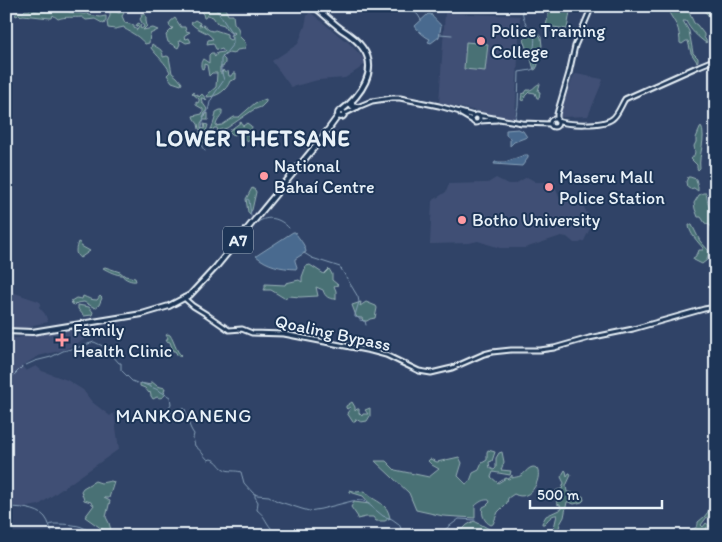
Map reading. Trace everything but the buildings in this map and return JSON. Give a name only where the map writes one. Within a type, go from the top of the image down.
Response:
[{"type":"main road","name":"A7","points":[[314,6],[356,40],[367,55],[368,75],[363,87],[342,114]]},
{"type":"main road","points":[[554,122],[575,46],[592,6]]},
{"type":"main road","points":[[342,114],[375,101],[400,98],[522,123],[597,123],[609,120],[617,114],[625,99],[716,60]]},
{"type":"main road","name":"A7","points":[[6,332],[32,332],[142,314],[164,308],[190,295],[209,276],[357,95]]},
{"type":"main road","points":[[342,114],[349,114],[375,101]]},
{"type":"main road","points":[[352,103],[352,106],[357,107]]},
{"type":"main road","points":[[442,107],[464,115],[476,123],[485,120],[506,120]]},
{"type":"main road","points":[[473,121],[472,118],[476,115]]},
{"type":"main road","points":[[476,115],[480,118],[480,122]]},
{"type":"main road","name":"Qoaling Bypass","points":[[184,298],[229,330],[242,329],[252,333],[284,334],[371,351],[386,355],[419,371],[431,373],[452,368],[492,352],[554,348],[716,307]]},
{"type":"shaded area","points":[[310,12],[348,42],[366,63],[345,78],[318,80],[291,87],[272,61],[298,44]]},
{"type":"shaded area","name":"Police Training College","points":[[445,13],[520,16],[515,119],[439,103]]},
{"type":"shaded area","points":[[428,14],[431,14],[441,26],[439,37],[431,43],[428,42],[430,39],[415,26]]},
{"type":"shaded area","points":[[576,74],[603,80],[588,116],[561,117],[559,115]]},
{"type":"shaded area","points":[[518,129],[523,131],[527,137],[514,142],[510,146],[510,138],[506,135],[506,130]]},
{"type":"shaded area","points":[[528,155],[528,158],[522,166],[494,164],[495,162],[505,162]]},
{"type":"shaded area","points":[[527,177],[536,182],[556,182],[555,186],[562,201],[577,197],[580,200],[588,215],[591,226],[584,241],[574,243],[567,237],[561,236],[525,248],[500,248],[478,241],[430,244],[432,201],[446,192],[449,184],[488,183],[496,178],[508,184],[515,184]]},
{"type":"shaded area","points":[[293,232],[302,242],[306,252],[295,259],[296,269],[274,266],[256,256]]},
{"type":"shaded area","points":[[6,290],[41,303],[39,307],[45,314],[48,322],[33,325],[30,328],[6,329]]},
{"type":"shaded area","points":[[84,327],[84,340],[63,350],[38,356],[22,366],[26,371],[36,366],[42,371],[67,380],[83,390],[92,402],[110,416],[114,413],[119,449],[39,505],[22,508],[6,506],[6,338],[17,338]]},
{"type":"green space","points":[[30,6],[34,7],[35,11],[40,9],[46,11],[45,6],[51,9],[62,10],[68,6],[69,12],[88,13],[89,15],[100,17],[106,16],[106,20],[104,24],[95,19],[86,20],[82,17],[58,19],[53,15],[50,18],[15,15],[18,11],[30,10]]},
{"type":"green space","points":[[208,6],[224,6],[228,15],[233,15],[240,37],[246,45],[244,49],[237,50],[234,54],[228,53],[222,57],[225,63],[223,67],[220,67],[220,73],[223,70],[225,73],[228,71],[229,76],[231,76],[233,73],[236,73],[236,79],[230,81],[221,92],[207,97],[216,87],[217,73],[212,73],[209,76],[207,65],[204,64],[202,69],[201,62],[203,59],[209,63],[209,55],[211,53],[214,53],[215,57],[217,53],[224,52],[222,49],[216,49],[213,43],[207,44],[208,40],[213,39],[191,23],[195,20],[200,23],[199,26],[203,25],[209,30],[227,34],[227,38],[230,40],[232,39],[230,35],[235,33],[231,33],[224,25],[217,23],[213,17],[207,15],[204,18],[201,11],[204,11]]},
{"type":"green space","points":[[550,6],[571,6],[567,29],[546,26]]},
{"type":"green space","points":[[662,6],[686,6],[694,23],[704,34],[706,43],[694,33],[686,21],[683,21],[689,31],[693,53],[698,58],[697,62],[691,53],[688,41],[680,43],[677,26],[668,11],[666,12]]},
{"type":"green space","points":[[700,6],[716,6],[716,24]]},
{"type":"green space","points":[[113,10],[119,13],[123,11],[122,16],[125,23],[134,25],[134,28],[137,30],[139,27],[136,26],[139,23],[141,29],[144,27],[140,19],[141,14],[145,14],[147,26],[143,30],[153,28],[158,30],[150,34],[149,43],[145,44],[124,27],[108,28],[107,22],[110,12]]},
{"type":"green space","points":[[175,18],[181,27],[185,27],[186,31],[190,32],[184,37],[186,39],[189,38],[191,42],[186,43],[181,40],[179,41],[178,48],[168,42],[166,35],[173,28],[169,24]]},
{"type":"green space","points":[[536,31],[541,37],[542,46],[536,54],[538,65],[534,70],[531,54],[523,40],[530,34],[532,36]]},
{"type":"green space","points":[[466,42],[488,44],[485,71],[464,69]]},
{"type":"green space","points":[[152,44],[161,50],[163,57],[169,57],[172,73],[182,83],[181,85],[172,82],[167,75],[170,72],[151,48]]},
{"type":"green space","points":[[539,84],[539,98],[537,98],[535,93],[529,92],[525,96],[524,101],[521,100],[522,94]]},
{"type":"green space","points":[[192,93],[199,97],[202,94],[207,100],[201,98],[207,109],[203,117],[208,113],[208,120],[203,120],[201,123],[201,128],[203,129],[205,128],[204,124],[208,125],[206,132],[201,138],[202,140],[212,128],[216,112],[222,110],[216,126],[222,125],[234,117],[239,117],[255,103],[266,99],[266,102],[227,128],[220,130],[217,136],[217,128],[214,128],[210,137],[200,145],[193,142],[201,130],[193,116],[202,114],[203,109],[196,105],[199,99]]},
{"type":"green space","points":[[241,122],[243,126],[247,123],[252,128],[247,134],[249,140],[245,141],[243,131],[239,131],[235,135],[229,131]]},
{"type":"green space","points":[[701,126],[703,141],[700,168],[698,170],[697,165],[691,159],[695,151],[694,146]]},
{"type":"green space","points":[[688,177],[696,179],[698,191],[687,187]]},
{"type":"green space","points":[[252,188],[256,192],[252,210],[249,214],[246,199]]},
{"type":"green space","points":[[706,193],[716,224],[716,237],[712,232],[711,226],[705,223],[701,217],[698,217],[695,209],[694,203],[699,195]]},
{"type":"green space","points":[[689,225],[692,225],[700,241],[709,251],[707,260],[702,264],[693,258],[703,248],[692,234]]},
{"type":"green space","points":[[78,242],[90,251],[80,258],[76,253]]},
{"type":"green space","points":[[310,265],[324,274],[329,269],[332,274],[332,280],[338,285],[334,286],[336,299],[331,299],[323,290],[316,287],[318,296],[289,296],[284,298],[271,290],[264,290],[265,284],[285,285],[286,283],[299,280],[302,282],[306,266]]},
{"type":"green space","points":[[103,268],[120,272],[125,276],[135,278],[136,281],[128,280],[122,275]]},
{"type":"green space","points":[[83,296],[95,300],[100,296],[102,298],[99,305],[95,308],[84,302],[72,304],[71,301],[76,298],[82,299]]},
{"type":"green space","points":[[361,302],[360,306],[366,302],[376,306],[375,318],[363,321],[362,318],[356,316],[352,305]]},
{"type":"green space","points":[[78,305],[89,307],[93,312],[92,315],[84,316],[78,309]]},
{"type":"green space","points":[[168,334],[180,356],[173,351],[170,342],[166,341],[168,338],[166,335]]},
{"type":"green space","points":[[151,381],[157,386],[165,388],[164,392],[166,394],[160,398],[153,399],[150,392],[140,386],[140,383],[151,385]]},
{"type":"green space","points":[[352,402],[355,411],[359,409],[359,413],[362,416],[363,414],[368,414],[365,410],[370,408],[370,416],[367,421],[361,422],[356,419],[353,422],[347,413],[351,408],[346,408]]},
{"type":"green space","points":[[488,450],[495,452],[492,461],[489,462],[490,468],[494,470],[496,468],[496,458],[502,452],[504,462],[501,470],[511,471],[510,475],[493,472],[491,477],[498,483],[506,478],[509,479],[512,475],[512,478],[520,476],[533,467],[537,469],[538,473],[536,485],[532,490],[521,496],[514,494],[508,498],[507,503],[498,512],[491,525],[485,520],[482,512],[483,507],[490,502],[489,500],[482,501],[475,506],[475,518],[443,516],[416,510],[409,493],[375,461],[386,461],[395,470],[429,477],[439,469],[428,461],[430,459],[437,462],[459,457],[462,463],[458,476],[466,484],[470,481],[473,473],[479,470],[482,463],[487,460]]},
{"type":"green space","points":[[565,470],[567,476],[569,473],[571,475],[566,486],[567,492],[573,493],[576,497],[583,496],[584,500],[574,504],[567,502],[558,532],[555,536],[552,536],[557,515],[551,517],[544,524],[542,523],[546,516],[561,509],[560,505],[557,504],[555,492],[562,489],[564,483],[561,477]]},
{"type":"green space","points":[[95,481],[101,483],[114,482],[109,498],[104,498],[110,501],[106,517],[111,530],[109,533],[85,517],[94,505],[84,500],[81,491]]},
{"type":"green space","points":[[350,490],[357,492],[365,491],[385,507],[390,518],[385,521],[376,521],[373,517],[357,519],[358,517],[351,507],[354,502],[370,504],[363,496],[350,492]]},
{"type":"green space","points":[[716,499],[716,504],[711,510],[716,511],[715,517],[713,519],[707,517],[701,525],[703,527],[706,523],[710,526],[706,528],[707,530],[689,533],[697,527],[698,522],[708,512]]},
{"type":"green space","points":[[474,521],[499,536],[447,536],[450,531],[455,533],[458,529],[463,529]]},
{"type":"waterway","points":[[205,151],[200,140],[204,116],[208,111],[210,102],[224,80],[221,70],[221,59],[233,44],[233,37],[214,6]]},
{"type":"waterway","points":[[408,6],[421,20]]},
{"type":"waterway","points":[[515,120],[518,106],[519,72],[535,68],[533,57],[534,34],[525,21],[522,6]]},
{"type":"waterway","points":[[440,34],[452,35]]},
{"type":"waterway","points":[[247,199],[249,200],[251,216]]},
{"type":"waterway","points":[[258,222],[270,218],[282,222],[289,228]]},
{"type":"waterway","points":[[304,253],[312,258],[340,267],[358,297],[359,302],[355,317],[360,318]]},
{"type":"waterway","points":[[360,320],[365,321],[366,325]]},
{"type":"waterway","points":[[26,365],[94,342],[107,348],[107,354],[112,355],[121,363],[121,370],[132,381],[137,383]]},
{"type":"waterway","points":[[6,383],[22,367]]},
{"type":"waterway","points":[[141,383],[170,397],[170,412],[175,412],[182,408],[185,409],[189,425],[194,434],[195,446],[208,460],[214,460],[222,468],[241,472],[244,483],[253,493],[269,496],[277,501],[309,511],[361,500],[383,516],[399,524],[402,531],[411,536]]},
{"type":"waterway","points":[[255,494],[258,502],[257,510],[272,529],[281,536]]},
{"type":"waterway","points":[[6,507],[27,509],[42,514],[48,521],[53,536]]},
{"type":"waterway","points":[[431,536],[443,531],[459,519],[475,520]]},
{"type":"waterway","points":[[50,525],[68,524],[77,526],[94,536]]},
{"type":"place","name":"Police Training College","points":[[481,41]]},
{"type":"place","name":"National Bahaí Centre","points":[[264,176]]},
{"type":"place","name":"Maseru Mall Police Station","points":[[549,187]]},
{"type":"place","name":"Botho University","points":[[462,220]]},
{"type":"place","name":"Family Health Clinic","points":[[62,340]]},
{"type":"district","name":"LOWER THETSANE","points":[[253,138]]},
{"type":"district","name":"MANKOANENG","points":[[184,415]]}]
